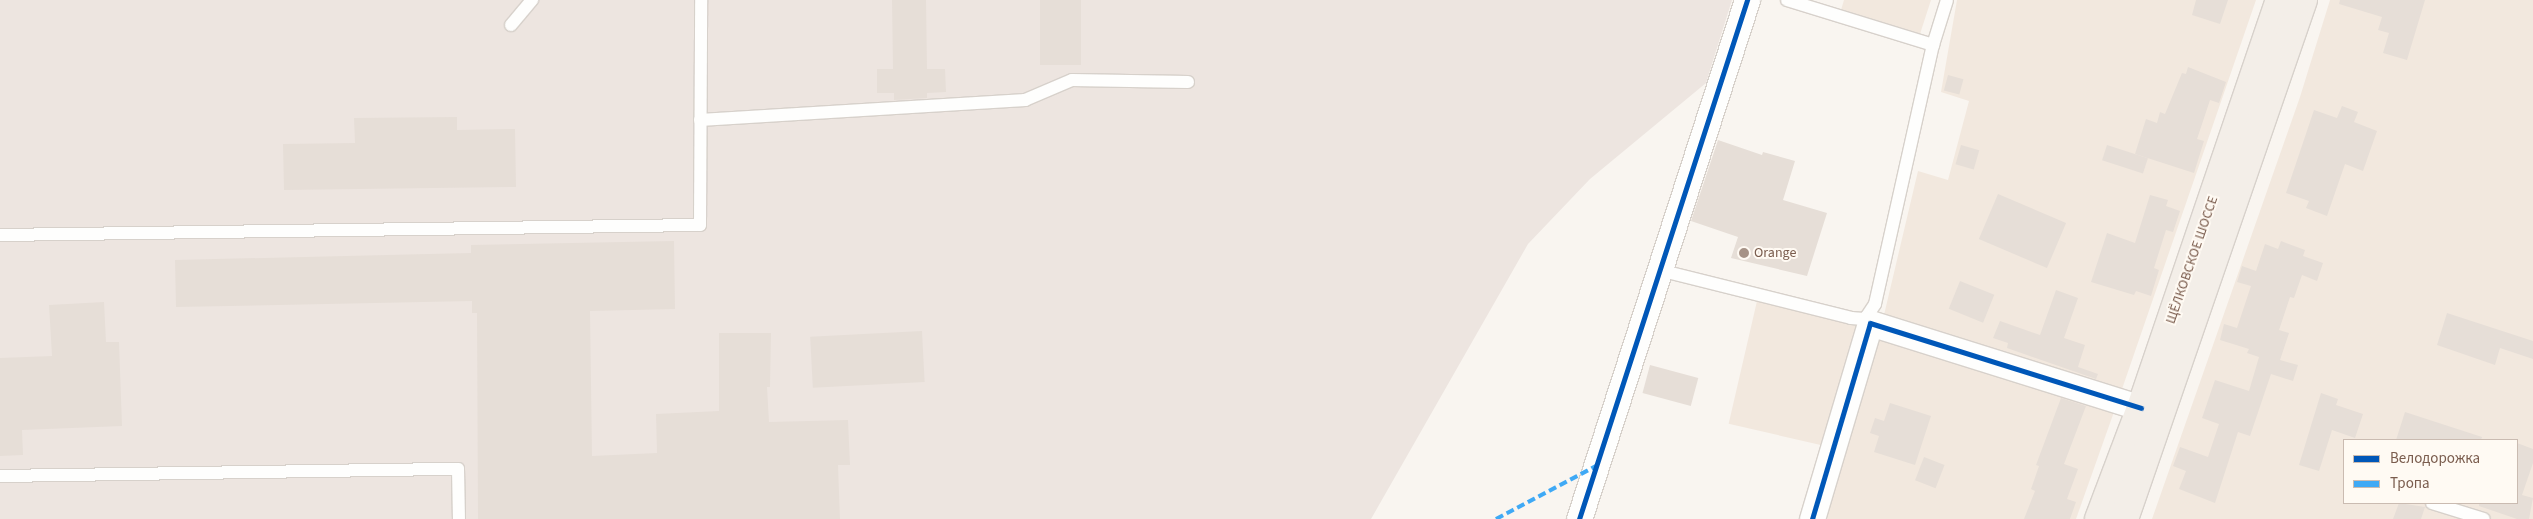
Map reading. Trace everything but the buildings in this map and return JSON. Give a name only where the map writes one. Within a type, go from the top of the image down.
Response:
[{"type":"main road","name":"ЩЁЛКОВСКОЕ ШОССЕ","points":[[2099,519],[2141,408],[2280,0]]},
{"type":"main road","name":"ЩЁЛКОВСКОЕ ШОССЕ","points":[[2124,519],[2304,0]]},
{"type":"street","points":[[1579,519],[1747,0]]},
{"type":"street","points":[[1812,519],[1870,323],[2141,408]]},
{"type":"lane","points":[[511,24],[532,0]]},
{"type":"lane","points":[[0,236],[700,225],[701,0]]},
{"type":"lane","points":[[1787,0],[1932,46]]},
{"type":"lane","points":[[1659,270],[1864,319],[1875,304],[1932,46],[1947,0]]},
{"type":"lane","points":[[700,120],[1025,100],[1072,80],[1188,82]]},
{"type":"lane","points":[[0,476],[458,468],[458,519]]},
{"type":"lane","points":[[2435,504],[2484,519]]},
{"type":"shaded area","points":[[0,0],[1732,0],[1706,83],[1590,179],[1528,244],[1371,519],[0,519]]},
{"type":"shaded area","points":[[1844,0],[1931,0],[1920,34],[1841,10]]},
{"type":"shaded area","points":[[1957,0],[2256,0],[2121,392],[1884,315],[1918,171],[1948,180],[1969,101],[1941,92]]},
{"type":"shaded area","points":[[2330,0],[2533,0],[2533,519],[2152,519],[2300,97]]},
{"type":"shaded area","points":[[1757,301],[1862,325],[1834,448],[1729,424]]},
{"type":"shaded area","points":[[1878,335],[2115,409],[2076,519],[1823,519]]},
{"type":"marked path","points":[[1496,519],[1596,466]]},
{"type":"cycle path","points":[[1579,519],[1747,0]]},
{"type":"cycle path","points":[[1812,519],[1870,323],[2141,408]]},
{"type":"place","name":"Orange","points":[[1744,253]]}]
